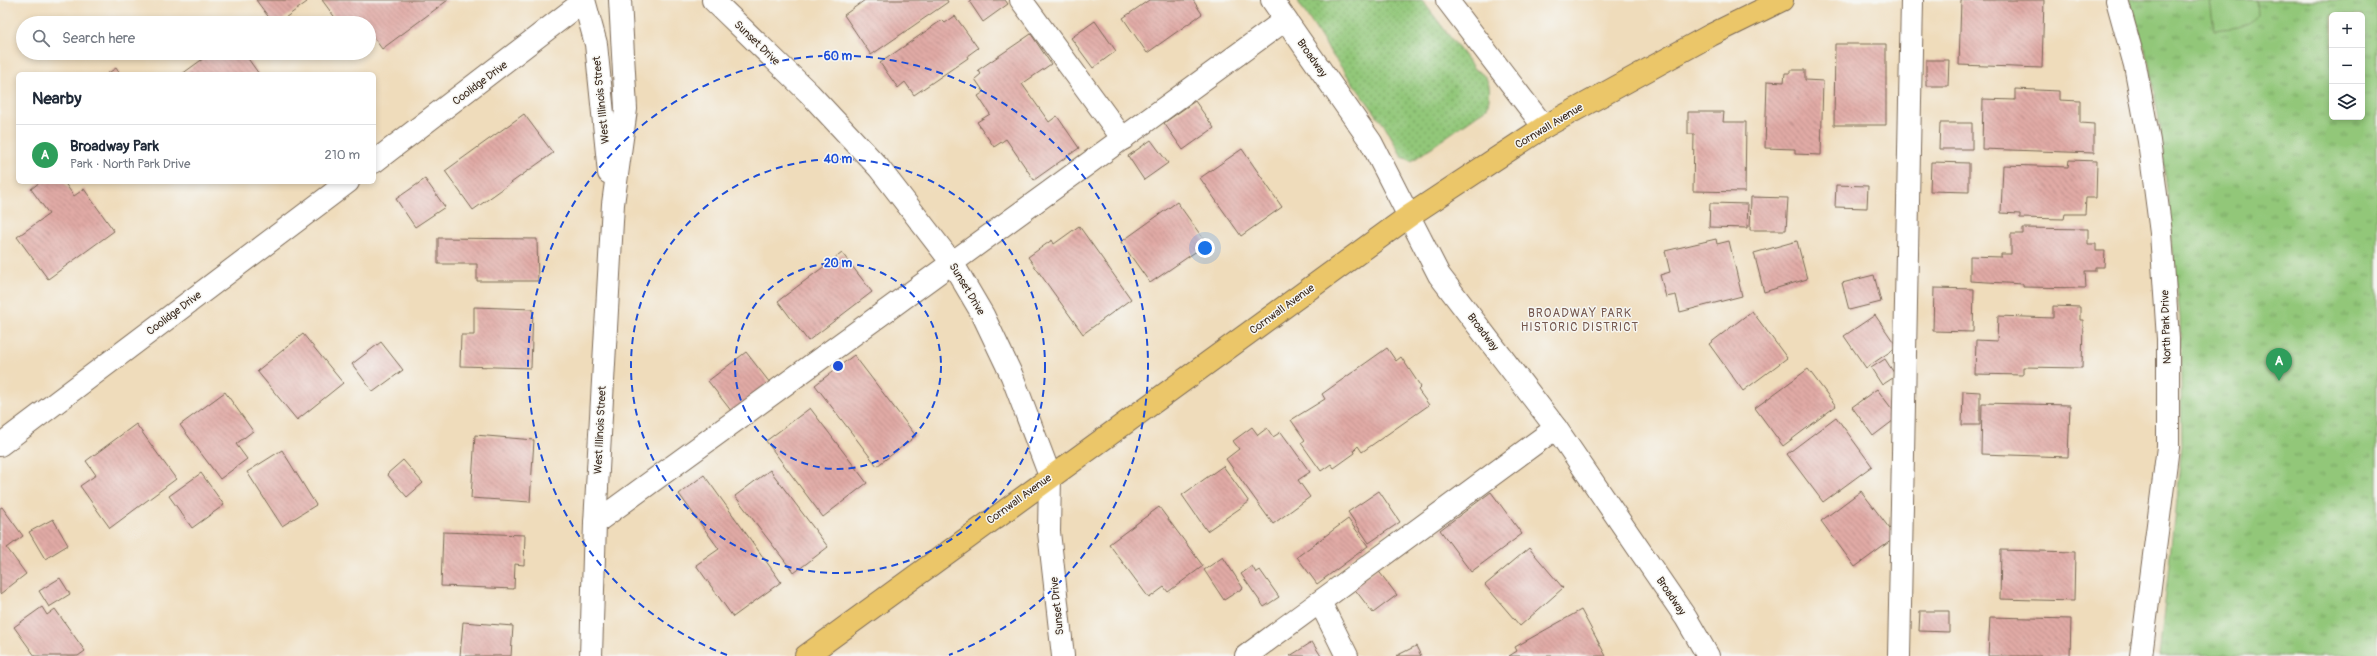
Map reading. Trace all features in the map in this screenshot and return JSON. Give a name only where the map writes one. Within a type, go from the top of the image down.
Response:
[{"type":"main road","name":"Cornwall Avenue","points":[[806,656],[1050,476],[1409,216],[1544,126],[1711,35],[1782,0]]},
{"type":"street","name":"West Illinois Street","points":[[591,656],[612,204],[626,109],[620,0]]},
{"type":"street","name":"Sunset Drive","points":[[713,0],[809,93],[879,168],[952,264],[983,315],[1012,376],[1050,476],[1049,532],[1063,656]]},
{"type":"street","points":[[1021,0],[1123,138]]},
{"type":"street","name":"Broadway","points":[[1272,0],[1371,142],[1440,275],[1556,428],[1686,618],[1708,656]]},
{"type":"street","points":[[1448,0],[1544,126]]},
{"type":"street","points":[[1899,656],[1912,0]]},
{"type":"street","name":"North Park Drive","points":[[2117,0],[2135,65],[2149,141],[2161,233],[2168,339],[2168,447],[2141,656]]},
{"type":"street","name":"West Illinois Street","points":[[584,1],[596,44],[612,204]]},
{"type":"street","name":"Coolidge Drive","points":[[376,160],[513,57],[584,1]]},
{"type":"street","points":[[596,523],[1285,20]]},
{"type":"street","name":"Coolidge Drive","points":[[0,445],[345,184]]},
{"type":"street","points":[[1246,656],[1556,428]]},
{"type":"street","points":[[1320,602],[1347,656]]},
{"type":"green space","points":[[1297,0],[1422,0],[1475,70],[1485,76],[1489,86],[1487,108],[1412,161],[1402,157],[1387,129],[1333,56]]},
{"type":"green space","points":[[2129,0],[2377,0],[2377,656],[2159,656],[2182,445],[2180,317],[2160,125],[2147,54]]},
{"type":"green space","points":[[2210,0],[2256,0],[2257,15],[2249,23],[2238,27],[2214,30]]},
{"type":"building","points":[[256,0],[305,0],[307,2],[288,16],[268,16]]},
{"type":"building","points":[[322,0],[448,0],[382,49],[376,41],[376,16],[334,16]]},
{"type":"building","points":[[865,0],[947,0],[948,2],[871,55],[844,15]]},
{"type":"building","points":[[1005,0],[1008,4],[983,22],[969,1]]},
{"type":"building","points":[[1149,0],[1193,0],[1202,14],[1147,53],[1123,18]]},
{"type":"building","points":[[1961,0],[2044,0],[2042,68],[1959,65]]},
{"type":"building","points":[[955,16],[978,48],[967,56],[968,58],[914,95],[905,82],[898,88],[880,63],[942,20],[945,23]]},
{"type":"building","points":[[1095,21],[1116,51],[1093,68],[1071,38]]},
{"type":"building","points":[[1031,34],[1051,64],[1022,84],[1049,122],[1057,116],[1079,148],[1034,180],[1006,139],[994,147],[977,122],[990,114],[978,96],[984,92],[975,79],[981,74],[978,70]]},
{"type":"building","points":[[1835,44],[1886,44],[1886,125],[1834,125]]},
{"type":"building","points":[[201,60],[249,60],[258,72],[185,72]]},
{"type":"building","points":[[1926,60],[1949,60],[1948,86],[1926,86]]},
{"type":"building","points":[[116,68],[119,72],[110,72]]},
{"type":"building","points":[[1790,70],[1805,70],[1805,80],[1823,81],[1821,155],[1795,154],[1795,149],[1765,148],[1767,81],[1784,82],[1785,73],[1790,73]]},
{"type":"building","points":[[2015,89],[2059,91],[2059,100],[2080,101],[2080,123],[2094,124],[2094,153],[1982,149],[1983,99],[2015,100]]},
{"type":"building","points":[[1195,101],[1214,128],[1183,150],[1164,123]]},
{"type":"building","points":[[1688,112],[1724,112],[1723,122],[1746,122],[1745,192],[1693,191],[1694,134],[1688,134]]},
{"type":"building","points":[[524,114],[553,153],[473,210],[445,171]]},
{"type":"building","points":[[1940,123],[1972,123],[1972,149],[1939,149]]},
{"type":"building","points":[[1151,140],[1168,163],[1144,180],[1128,156]]},
{"type":"building","points":[[1242,149],[1282,207],[1241,236],[1200,178]]},
{"type":"building","points":[[2069,160],[2097,161],[2096,198],[2086,198],[2085,214],[2065,214],[2064,219],[2020,218],[2020,214],[2001,213],[2003,165],[2068,167]]},
{"type":"building","points":[[1931,162],[1969,163],[1969,192],[1930,191]]},
{"type":"building","points":[[425,179],[445,207],[415,227],[396,199]]},
{"type":"building","points":[[37,184],[65,184],[74,196],[84,189],[114,231],[48,279],[17,237],[49,214],[31,189]]},
{"type":"building","points":[[1836,185],[1868,186],[1867,208],[1835,207]]},
{"type":"building","points":[[1751,197],[1788,198],[1786,230],[1750,230]]},
{"type":"building","points":[[1177,202],[1207,244],[1150,283],[1121,242]]},
{"type":"building","points":[[1710,203],[1748,204],[1747,228],[1709,227]]},
{"type":"building","points":[[1079,226],[1131,299],[1083,334],[1028,257],[1052,240],[1054,244]]},
{"type":"building","points":[[2023,228],[2088,229],[2088,244],[2096,244],[2096,251],[2105,251],[2104,267],[2095,267],[2095,271],[2085,271],[2086,288],[2023,287],[2023,284],[1970,281],[1970,256],[2001,257],[2001,254],[2011,254],[2011,234],[2023,234]]},
{"type":"building","points":[[438,238],[537,239],[538,281],[477,281],[477,264],[438,264]]},
{"type":"building","points":[[1716,239],[1717,244],[1729,241],[1742,296],[1680,312],[1676,295],[1666,297],[1660,275],[1670,272],[1665,251]]},
{"type":"building","points":[[1797,241],[1807,279],[1764,292],[1754,253]]},
{"type":"building","points":[[842,253],[872,292],[808,341],[778,301]]},
{"type":"building","points":[[1874,275],[1881,302],[1849,310],[1842,283]]},
{"type":"building","points":[[1934,288],[1974,289],[1973,332],[1933,331]]},
{"type":"building","points":[[2053,306],[2080,307],[2080,320],[2083,320],[2082,368],[2023,367],[2023,375],[1975,374],[1976,340],[1997,341],[1998,316],[2053,318]]},
{"type":"building","points":[[474,307],[533,309],[531,368],[460,366],[461,335],[474,335]]},
{"type":"building","points":[[1752,311],[1787,358],[1743,391],[1709,344]]},
{"type":"building","points":[[1875,315],[1897,347],[1866,368],[1844,336]]},
{"type":"building","points":[[303,334],[343,383],[297,420],[257,371]]},
{"type":"building","points":[[381,342],[403,370],[373,392],[352,364]]},
{"type":"building","points":[[1387,348],[1396,361],[1401,357],[1421,387],[1418,390],[1429,405],[1362,452],[1358,446],[1354,450],[1355,453],[1334,468],[1331,464],[1321,471],[1301,443],[1305,440],[1291,420],[1325,399],[1322,394]]},
{"type":"building","points":[[746,352],[770,383],[732,412],[708,381]]},
{"type":"building","points":[[854,355],[916,436],[877,466],[815,385]]},
{"type":"building","points":[[1885,359],[1896,376],[1882,385],[1871,368]]},
{"type":"building","points":[[1808,369],[1836,406],[1783,446],[1755,408]]},
{"type":"building","points":[[1877,389],[1898,417],[1873,436],[1852,407]]},
{"type":"building","points":[[1963,391],[1980,392],[1980,425],[1962,425]]},
{"type":"building","points":[[225,392],[253,431],[236,444],[247,459],[220,479],[180,425]]},
{"type":"building","points":[[1982,403],[2070,405],[2068,457],[1981,454]]},
{"type":"building","points":[[810,408],[867,483],[823,517],[766,441]]},
{"type":"building","points":[[1836,417],[1872,466],[1823,502],[1787,454]]},
{"type":"building","points":[[136,424],[176,479],[110,528],[80,486],[96,475],[86,461]]},
{"type":"building","points":[[1252,427],[1258,435],[1267,428],[1273,437],[1281,432],[1310,472],[1298,480],[1310,497],[1273,524],[1226,459],[1239,449],[1233,441]]},
{"type":"building","points":[[475,435],[534,440],[530,502],[471,498]]},
{"type":"building","points":[[282,450],[316,505],[282,526],[247,472]]},
{"type":"building","points":[[403,460],[423,483],[407,497],[387,474]]},
{"type":"building","points":[[1223,466],[1249,502],[1207,531],[1182,495]]},
{"type":"building","points":[[770,470],[828,547],[794,573],[735,496]]},
{"type":"building","points":[[201,473],[224,505],[192,528],[169,496]]},
{"type":"building","points":[[704,475],[781,582],[733,617],[696,565],[719,549],[679,494]]},
{"type":"building","points":[[1379,491],[1400,522],[1369,543],[1348,512]]},
{"type":"building","points":[[1861,491],[1896,537],[1855,567],[1821,521]]},
{"type":"building","points":[[1491,492],[1522,534],[1471,572],[1440,530]]},
{"type":"building","points":[[2,507],[23,536],[7,548],[26,574],[0,594],[0,508]]},
{"type":"building","points":[[1159,507],[1203,566],[1168,592],[1164,587],[1149,598],[1109,544]]},
{"type":"building","points":[[53,519],[68,545],[45,559],[29,532]]},
{"type":"building","points":[[1348,519],[1368,546],[1317,584],[1297,557]]},
{"type":"building","points":[[443,532],[525,535],[524,565],[515,564],[514,589],[441,586]]},
{"type":"building","points":[[1529,548],[1563,588],[1520,626],[1485,585]]},
{"type":"building","points":[[2001,550],[2075,552],[2074,601],[2000,599]]},
{"type":"building","points":[[1223,557],[1243,588],[1224,600],[1204,570]]},
{"type":"building","points":[[1252,566],[1256,573],[1260,570],[1279,597],[1264,607],[1241,574]]},
{"type":"building","points":[[1377,569],[1397,595],[1373,613],[1353,587]]},
{"type":"building","points":[[60,578],[70,594],[49,607],[39,591]]},
{"type":"building","points":[[42,607],[47,615],[55,609],[85,651],[78,656],[35,656],[14,627]]},
{"type":"building","points":[[1581,610],[1606,656],[1509,656],[1517,651],[1515,647]]},
{"type":"building","points":[[1920,611],[1949,611],[1949,632],[1919,631]]},
{"type":"building","points":[[1990,617],[2071,619],[2070,656],[1988,656]]},
{"type":"building","points":[[463,622],[513,626],[511,656],[460,656]]},
{"type":"building","points":[[1312,642],[1321,656],[1290,656]]},
{"type":"building","points":[[1416,646],[1421,656],[1396,656]]},
{"type":"place","name":"Broadway Park","points":[[2279,381]]},
{"type":"district","name":"BROADWAY PARK HISTORIC DISTRICT","points":[[1580,320]]}]
